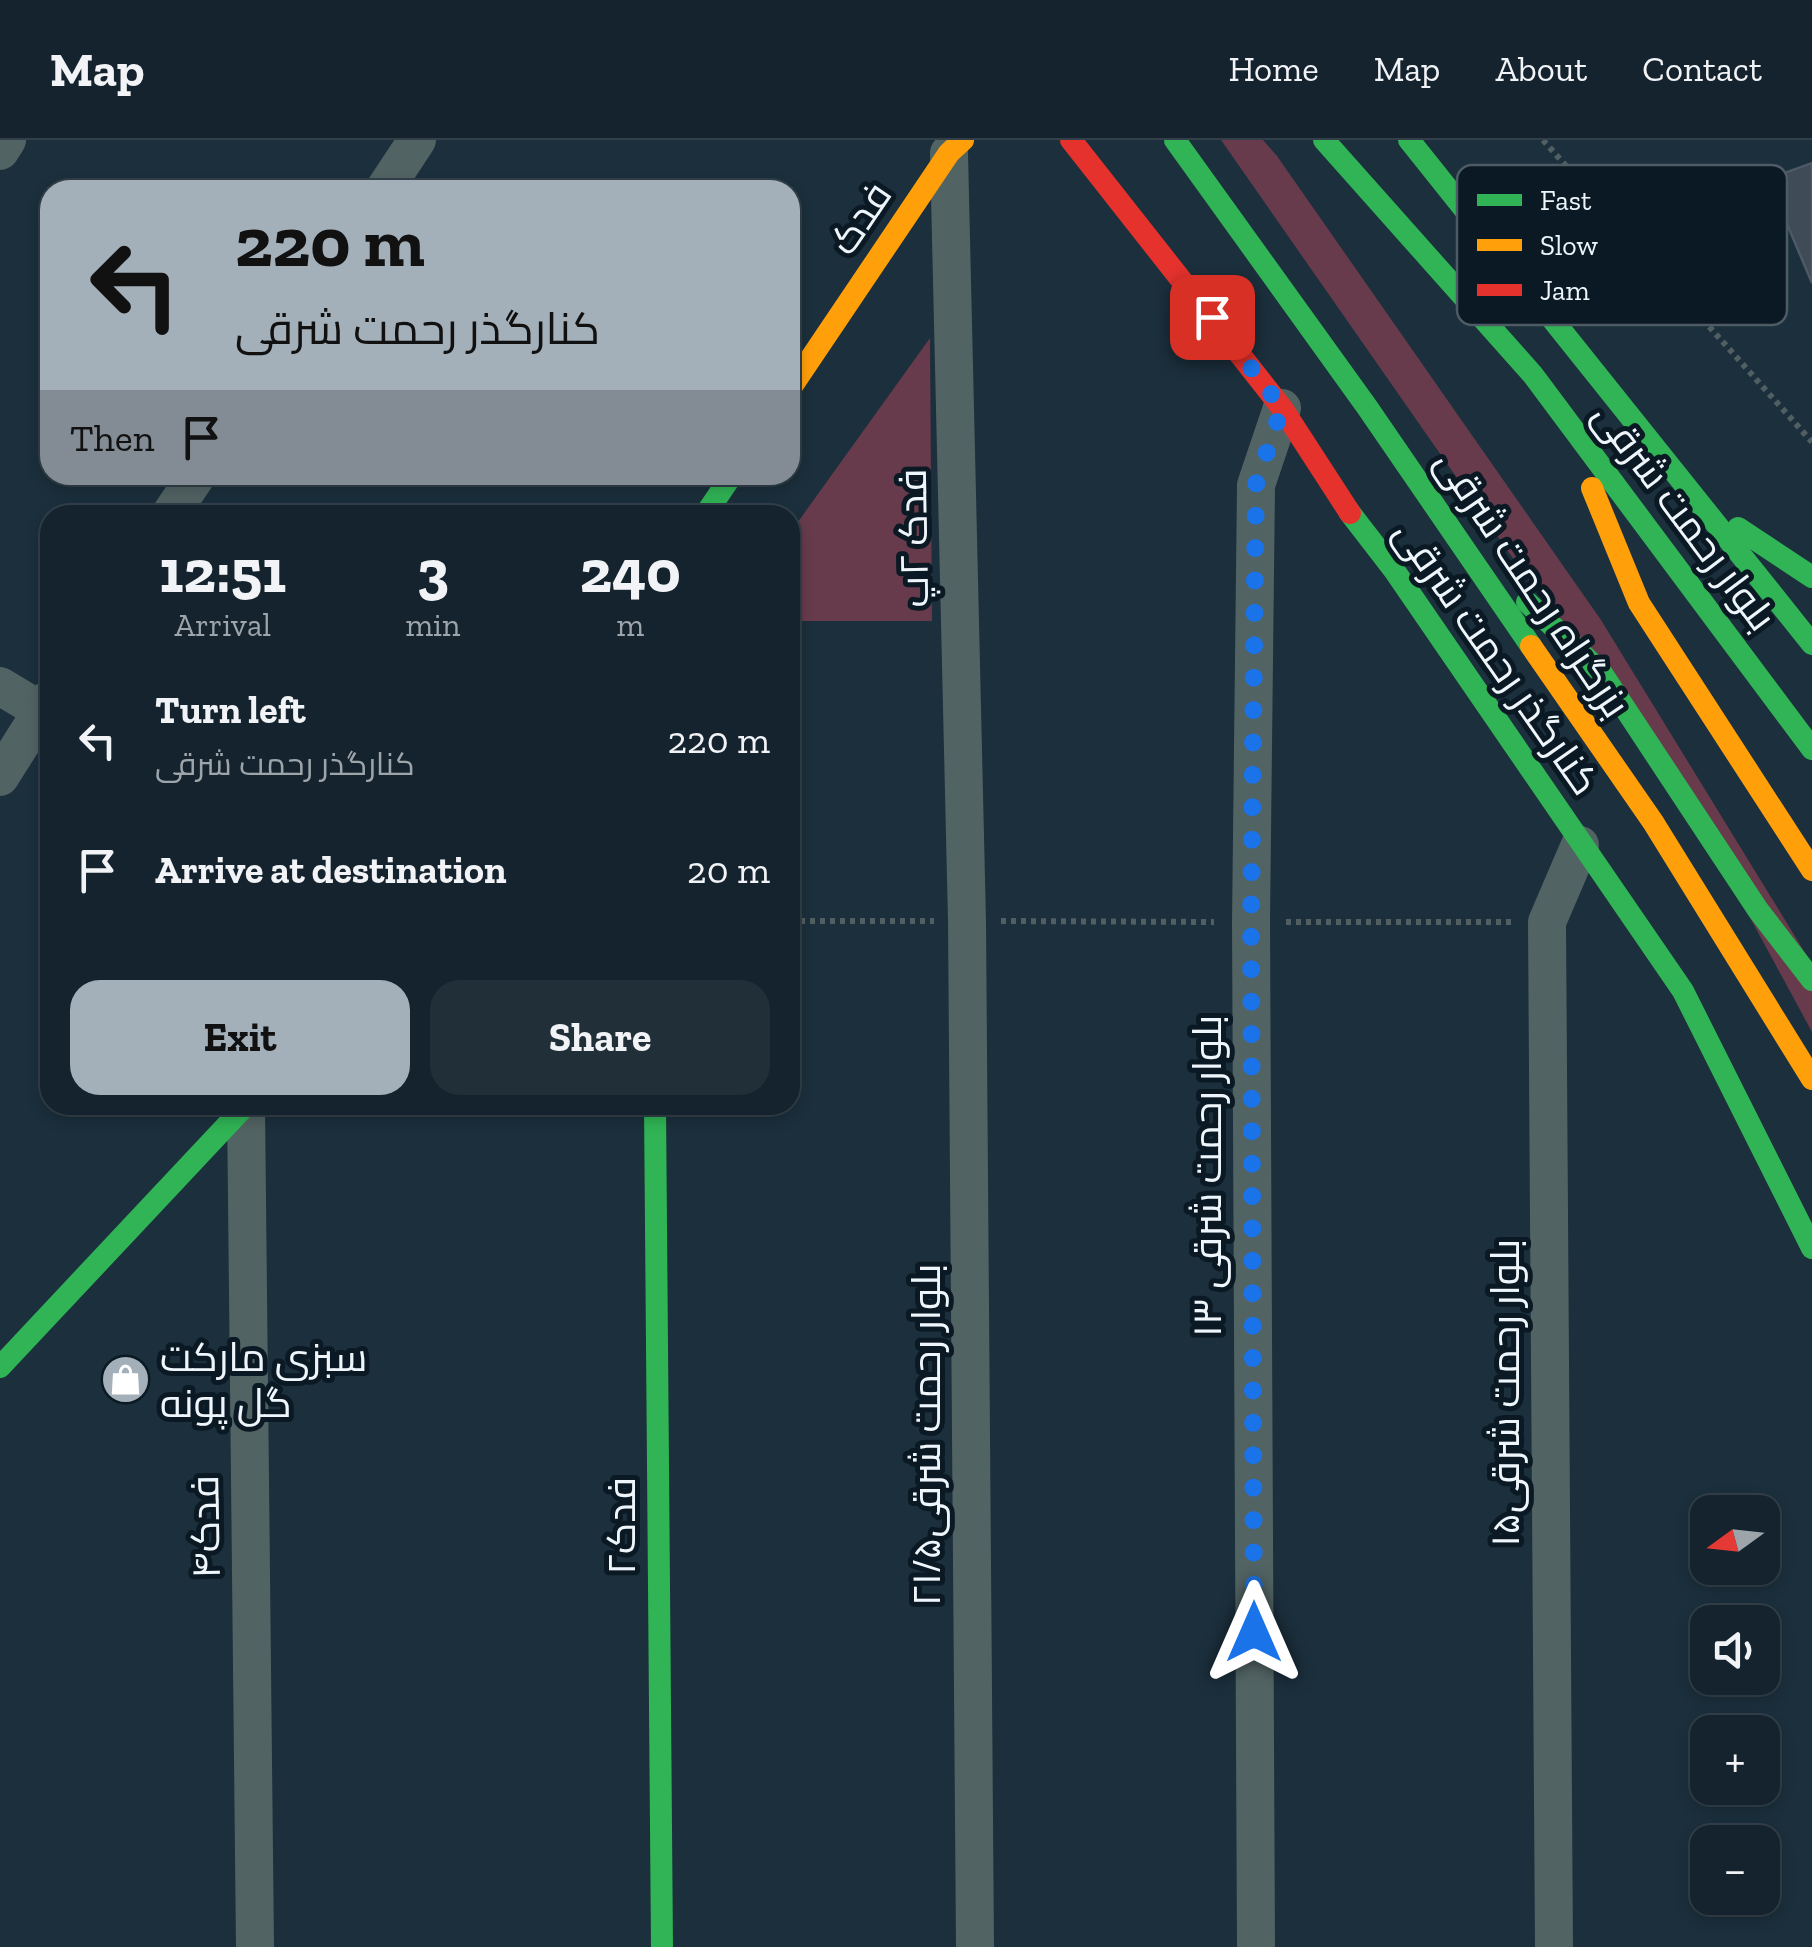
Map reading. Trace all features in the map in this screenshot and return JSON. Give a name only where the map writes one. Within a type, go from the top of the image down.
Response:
[{"type":"main road","name":"کنارگذر رحمت شرقی","points":[[1072,140],[1282,408],[1339,498],[1394,570],[1683,992],[1812,1248]]},
{"type":"main road","name":"بزرگراه رحمت شرقی","points":[[1175,140],[1653,822],[1812,1079]]},
{"type":"main road","name":"بلوار رحمت شرقی","points":[[1324,140],[1457,289]]},
{"type":"main road","points":[[1409,140],[1457,201]]},
{"type":"main road","name":"فدک","points":[[800,374],[956,146]]},
{"type":"main road","name":"بلوار رحمت شرقی","points":[[1489,325],[1534,375],[1812,749]]},
{"type":"main road","points":[[1556,325],[1812,644]]},
{"type":"main road","points":[[1562,414],[1639,603],[1812,870]]},
{"type":"main road","points":[[1693,498],[1812,577]]},
{"type":"main road","points":[[1449,528],[1601,672],[1758,910],[1812,980]]},
{"type":"main road","points":[[0,1367],[237,1115]]},
{"type":"main road","name":"فدک۲","points":[[655,1115],[662,1947]]},
{"type":"street","points":[[0,151],[7,140]]},
{"type":"street","name":"فدک ۲پ","points":[[956,146],[967,922]]},
{"type":"street","name":"بلوار رحمت شرقی ۱۳","points":[[1256,1947],[1251,922],[1256,484],[1282,408]]},
{"type":"street","points":[[0,686],[40,705]]},
{"type":"street","points":[[0,777],[40,718]]},
{"type":"street","name":"بلوار رحمت شرقی۱۵","points":[[1554,1947],[1547,922],[1580,844]]},
{"type":"street","name":"بلوار رحمت شرقی۲۱/۵","points":[[967,922],[975,1947]]},
{"type":"street","name":"فدک۴","points":[[246,1115],[255,1947]]},
{"type":"path","points":[[1543,140],[1565,165]]},
{"type":"path","points":[[1708,325],[1812,442]]},
{"type":"path","points":[[800,921],[967,922]]},
{"type":"shaded area","points":[[1221,140],[1263,140],[1277,156],[1601,620],[1812,964],[1812,1032],[1702,829]]},
{"type":"shaded area","points":[[930,338],[932,621],[800,621],[800,519]]},
{"type":"building","points":[[1812,163],[1812,283],[1787,224],[1787,172]]},
{"type":"traffic: fast","points":[[1175,140],[1367,407],[1531,646]]},
{"type":"traffic: fast","points":[[1324,140],[1457,290]]},
{"type":"traffic: fast","points":[[1409,140],[1457,200]]},
{"type":"traffic: fast","points":[[1489,325],[1533,375],[1812,749]]},
{"type":"traffic: fast","points":[[1557,325],[1812,644]]},
{"type":"traffic: fast","points":[[712,505],[725,485]]},
{"type":"traffic: fast","points":[[1350,513],[1394,570],[1683,991],[1812,1248]]},
{"type":"traffic: fast","points":[[1738,528],[1812,577]]},
{"type":"traffic: fast","points":[[1527,602],[1601,672],[1758,910],[1812,980]]},
{"type":"traffic: fast","points":[[0,1367],[237,1115]]},
{"type":"traffic: fast","points":[[655,1115],[662,1947]]},
{"type":"traffic: slow","points":[[800,374],[949,153],[963,140]]},
{"type":"traffic: slow","points":[[1592,488],[1639,603],[1812,870]]},
{"type":"traffic: slow","points":[[1531,646],[1653,822],[1812,1079]]},
{"type":"traffic: jam","points":[[1071,140],[1282,408],[1350,513]]},
{"type":"place","name":"سبزی مارکت گل پونه","points":[[125,1380]]},
{"type":"route","points":[[1212,317],[1282,408],[1256,484],[1251,922],[1254,1632]]}]
